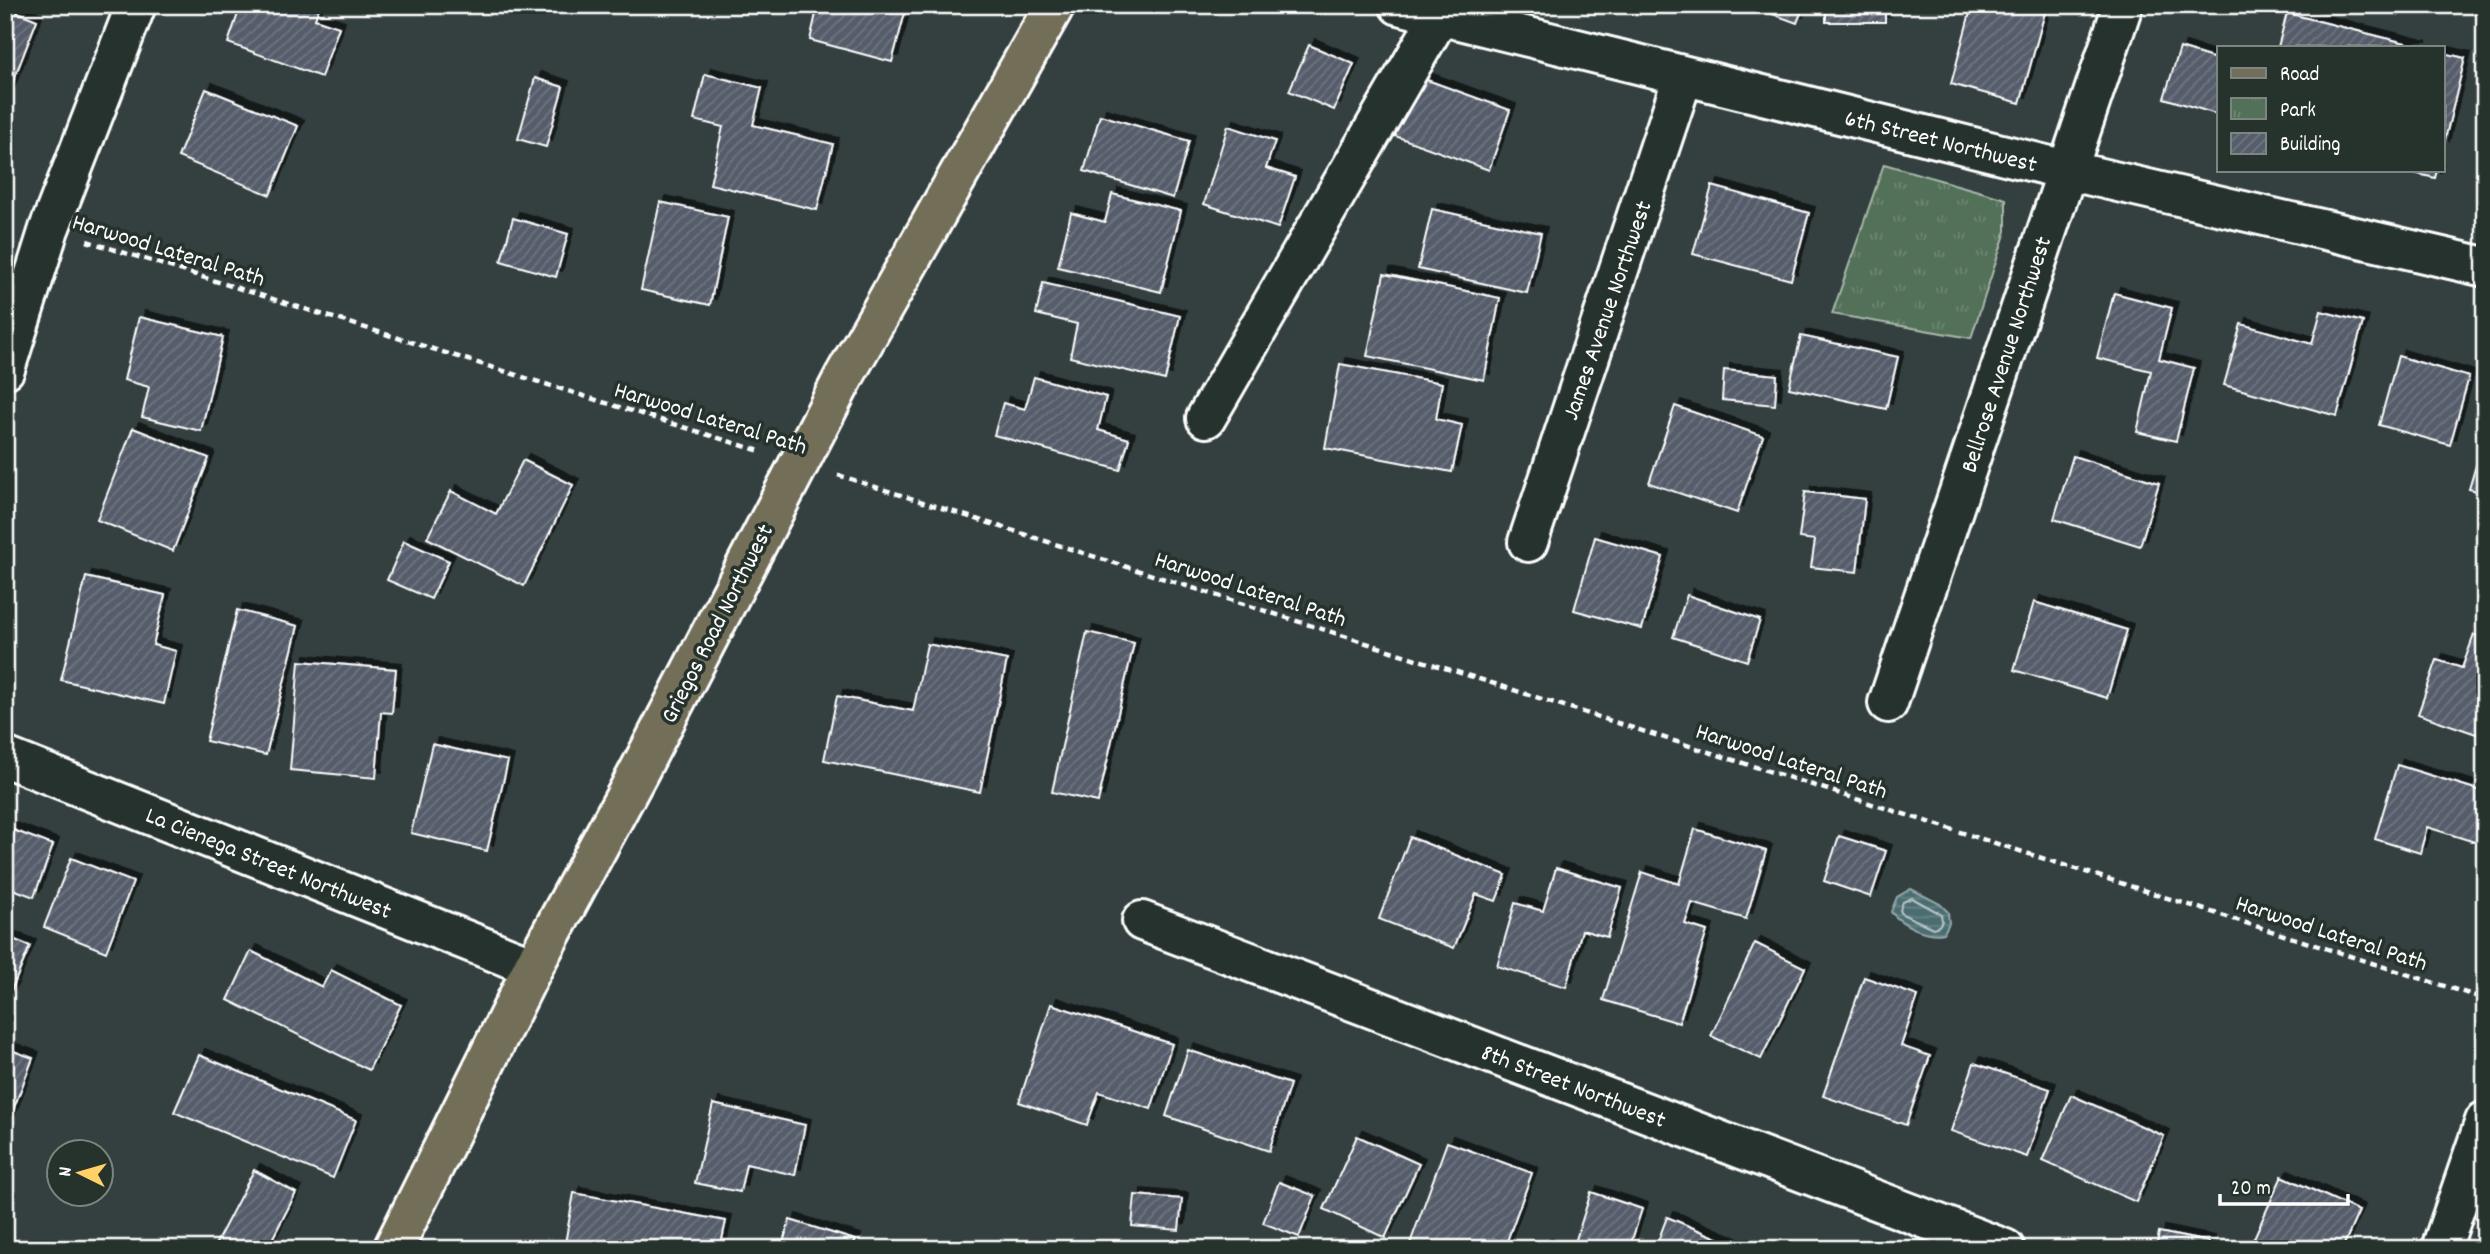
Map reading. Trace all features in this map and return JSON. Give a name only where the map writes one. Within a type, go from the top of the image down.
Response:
[{"type":"main road","name":"Griegos Road Northwest","points":[[393,1249],[533,967],[638,773],[845,375],[1055,5]]},
{"type":"street","points":[[5,369],[49,229],[136,5]]},
{"type":"street","name":"6th Street Northwest","points":[[1399,5],[1443,10],[1683,77],[2066,170],[2485,267]]},
{"type":"street","name":"Bellrose Avenue Northwest","points":[[1888,703],[2123,5]]},
{"type":"street","points":[[1206,418],[1443,10]]},
{"type":"street","name":"James Avenue Northwest","points":[[1528,542],[1683,77]]},
{"type":"street","name":"La Cienega Street Northwest","points":[[5,757],[533,967]]},
{"type":"street","name":"8th Street Northwest","points":[[1142,921],[2005,1249]]},
{"type":"street","points":[[2441,1249],[2485,1121]]},
{"type":"path","name":"Harwood Lateral Path","points":[[49,229],[800,463],[2485,999]]},
{"type":"green space","points":[[1884,164],[2006,199],[2006,231],[1971,338],[1832,314]]},
{"type":"water","points":[[1911,889],[1940,904],[1948,912],[1949,923],[1944,933],[1915,929],[1891,912],[1897,897]]},
{"type":"building","points":[[241,5],[320,5],[315,19],[339,27],[321,77],[228,43]]},
{"type":"building","points":[[818,5],[907,5],[892,62],[810,40]]},
{"type":"building","points":[[1748,5],[1804,5],[1797,23]]},
{"type":"building","points":[[1826,5],[1885,5],[1885,22],[1826,22]]},
{"type":"building","points":[[1972,5],[2047,5],[2020,103],[1951,84]]},
{"type":"building","points":[[5,7],[37,20],[5,102]]},
{"type":"building","points":[[2287,13],[2417,46],[2278,46]]},
{"type":"building","points":[[1309,45],[1354,64],[1334,110],[1289,91]]},
{"type":"building","points":[[2180,48],[2217,59],[2217,114],[2164,98]]},
{"type":"building","points":[[2444,53],[2465,58],[2444,144]]},
{"type":"building","points":[[705,74],[762,88],[753,125],[833,144],[817,210],[710,184],[723,127],[694,120]]},
{"type":"building","points":[[1416,76],[1510,110],[1489,170],[1395,136]]},
{"type":"building","points":[[535,78],[563,87],[546,147],[518,139]]},
{"type":"building","points":[[206,89],[298,126],[270,195],[178,157]]},
{"type":"building","points":[[1100,115],[1189,141],[1173,198],[1084,171]]},
{"type":"building","points":[[1228,126],[1275,141],[1266,168],[1295,177],[1278,228],[1204,204]]},
{"type":"building","points":[[2410,172],[2436,172],[2435,178]]},
{"type":"building","points":[[1712,186],[1809,213],[1791,280],[1693,254]]},
{"type":"building","points":[[1112,194],[1181,211],[1161,292],[1058,267],[1071,213],[1105,222]]},
{"type":"building","points":[[660,202],[728,217],[710,305],[641,290]]},
{"type":"building","points":[[1432,209],[1541,233],[1527,293],[1418,269]]},
{"type":"building","points":[[513,218],[568,234],[556,277],[501,261]]},
{"type":"building","points":[[1384,274],[1500,298],[1484,380],[1367,356]]},
{"type":"building","points":[[1043,283],[1180,316],[1165,380],[1070,357],[1077,324],[1036,314]]},
{"type":"building","points":[[2114,293],[2172,308],[2159,359],[2194,368],[2176,441],[2137,432],[2151,371],[2097,358]]},
{"type":"building","points":[[2321,311],[2363,322],[2337,416],[2224,385],[2241,324],[2312,344]]},
{"type":"building","points":[[139,317],[223,337],[201,431],[142,417],[149,387],[124,380]]},
{"type":"building","points":[[1801,336],[1898,357],[1886,409],[1789,388]]},
{"type":"building","points":[[2398,356],[2469,377],[2450,445],[2379,425]]},
{"type":"building","points":[[1340,364],[1442,383],[1436,419],[1462,425],[1452,472],[1325,448]]},
{"type":"building","points":[[1724,370],[1777,375],[1775,405],[1722,400]]},
{"type":"building","points":[[1034,377],[1106,397],[1098,430],[1129,439],[1120,470],[994,435],[1003,403],[1025,409]]},
{"type":"building","points":[[1675,406],[1763,436],[1737,513],[1649,483]]},
{"type":"building","points":[[133,428],[209,458],[173,551],[97,520]]},
{"type":"building","points":[[2485,435],[2485,493],[2469,489]]},
{"type":"building","points":[[2073,456],[2159,483],[2140,546],[2054,519]]},
{"type":"building","points":[[523,460],[573,485],[524,586],[427,538],[451,491],[496,514]]},
{"type":"building","points":[[1805,492],[1865,499],[1857,572],[1811,567],[1815,540],[1799,538]]},
{"type":"building","points":[[1595,537],[1663,557],[1642,629],[1574,610]]},
{"type":"building","points":[[404,541],[449,561],[431,599],[387,580]]},
{"type":"building","points":[[86,577],[165,595],[153,645],[176,651],[164,704],[61,680]]},
{"type":"building","points":[[1687,595],[1760,620],[1747,661],[1673,637]]},
{"type":"building","points":[[2034,602],[2127,630],[2107,698],[2014,670]]},
{"type":"building","points":[[237,610],[298,626],[266,755],[206,741]]},
{"type":"building","points":[[1087,632],[1134,643],[1098,802],[1052,792]]},
{"type":"building","points":[[2474,635],[2485,638],[2485,737],[2418,714],[2437,660],[2462,668]]},
{"type":"building","points":[[927,644],[1007,660],[980,792],[824,760],[837,696],[913,711]]},
{"type":"building","points":[[299,661],[396,669],[392,713],[381,712],[376,778],[290,770]]},
{"type":"building","points":[[432,744],[508,761],[487,851],[411,833]]},
{"type":"building","points":[[2397,765],[2485,792],[2485,830],[2481,844],[2427,827],[2420,853],[2375,839]]},
{"type":"building","points":[[5,827],[53,845],[34,897],[5,886]]},
{"type":"building","points":[[1695,829],[1766,851],[1746,919],[1692,903],[1685,924],[1707,931],[1679,1023],[1603,1000],[1642,872],[1679,884]]},
{"type":"building","points":[[1839,836],[1886,851],[1871,897],[1824,881]]},
{"type":"building","points":[[1410,837],[1506,875],[1496,901],[1476,894],[1454,948],[1379,919]]},
{"type":"building","points":[[71,858],[133,882],[106,952],[44,927]]},
{"type":"building","points":[[1556,868],[1622,888],[1607,937],[1582,930],[1566,987],[1497,966],[1515,903],[1543,911]]},
{"type":"building","points":[[5,936],[30,946],[5,1005]]},
{"type":"building","points":[[1755,943],[1805,968],[1761,1059],[1711,1036]]},
{"type":"building","points":[[251,951],[322,987],[331,970],[401,1005],[369,1070],[228,1000]]},
{"type":"building","points":[[1864,977],[1918,996],[1901,1046],[1930,1056],[1906,1125],[1823,1096]]},
{"type":"building","points":[[1051,1004],[1172,1044],[1151,1109],[1099,1092],[1087,1125],[1019,1102]]},
{"type":"building","points":[[5,1048],[33,1058],[5,1131]]},
{"type":"building","points":[[1188,1050],[1290,1084],[1269,1151],[1166,1116]]},
{"type":"building","points":[[199,1055],[356,1120],[333,1178],[174,1112]]},
{"type":"building","points":[[1974,1063],[2050,1089],[2027,1157],[1951,1131]]},
{"type":"building","points":[[2071,1095],[2164,1136],[2136,1202],[2043,1161]]},
{"type":"building","points":[[713,1104],[805,1125],[795,1175],[746,1164],[740,1192],[695,1183]]},
{"type":"building","points":[[1357,1136],[1419,1164],[1385,1238],[1324,1209]]},
{"type":"building","points":[[1447,1142],[1532,1173],[1504,1249],[1408,1249]]},
{"type":"building","points":[[254,1170],[296,1193],[267,1249],[213,1249]]},
{"type":"building","points":[[2282,1176],[2359,1211],[2342,1249],[2249,1249]]},
{"type":"building","points":[[1279,1182],[1315,1196],[1299,1237],[1263,1223]]},
{"type":"building","points":[[1591,1192],[1642,1209],[1629,1249],[1573,1249]]},
{"type":"building","points":[[574,1193],[726,1221],[720,1249],[564,1249]]},
{"type":"building","points":[[1135,1195],[1182,1199],[1179,1230],[1132,1226]]},
{"type":"building","points":[[1667,1217],[1739,1247],[1655,1249]]},
{"type":"building","points":[[790,1220],[855,1240],[853,1249],[781,1249]]},
{"type":"building","points":[[2159,1232],[2209,1242],[2208,1249],[2156,1249]]}]
